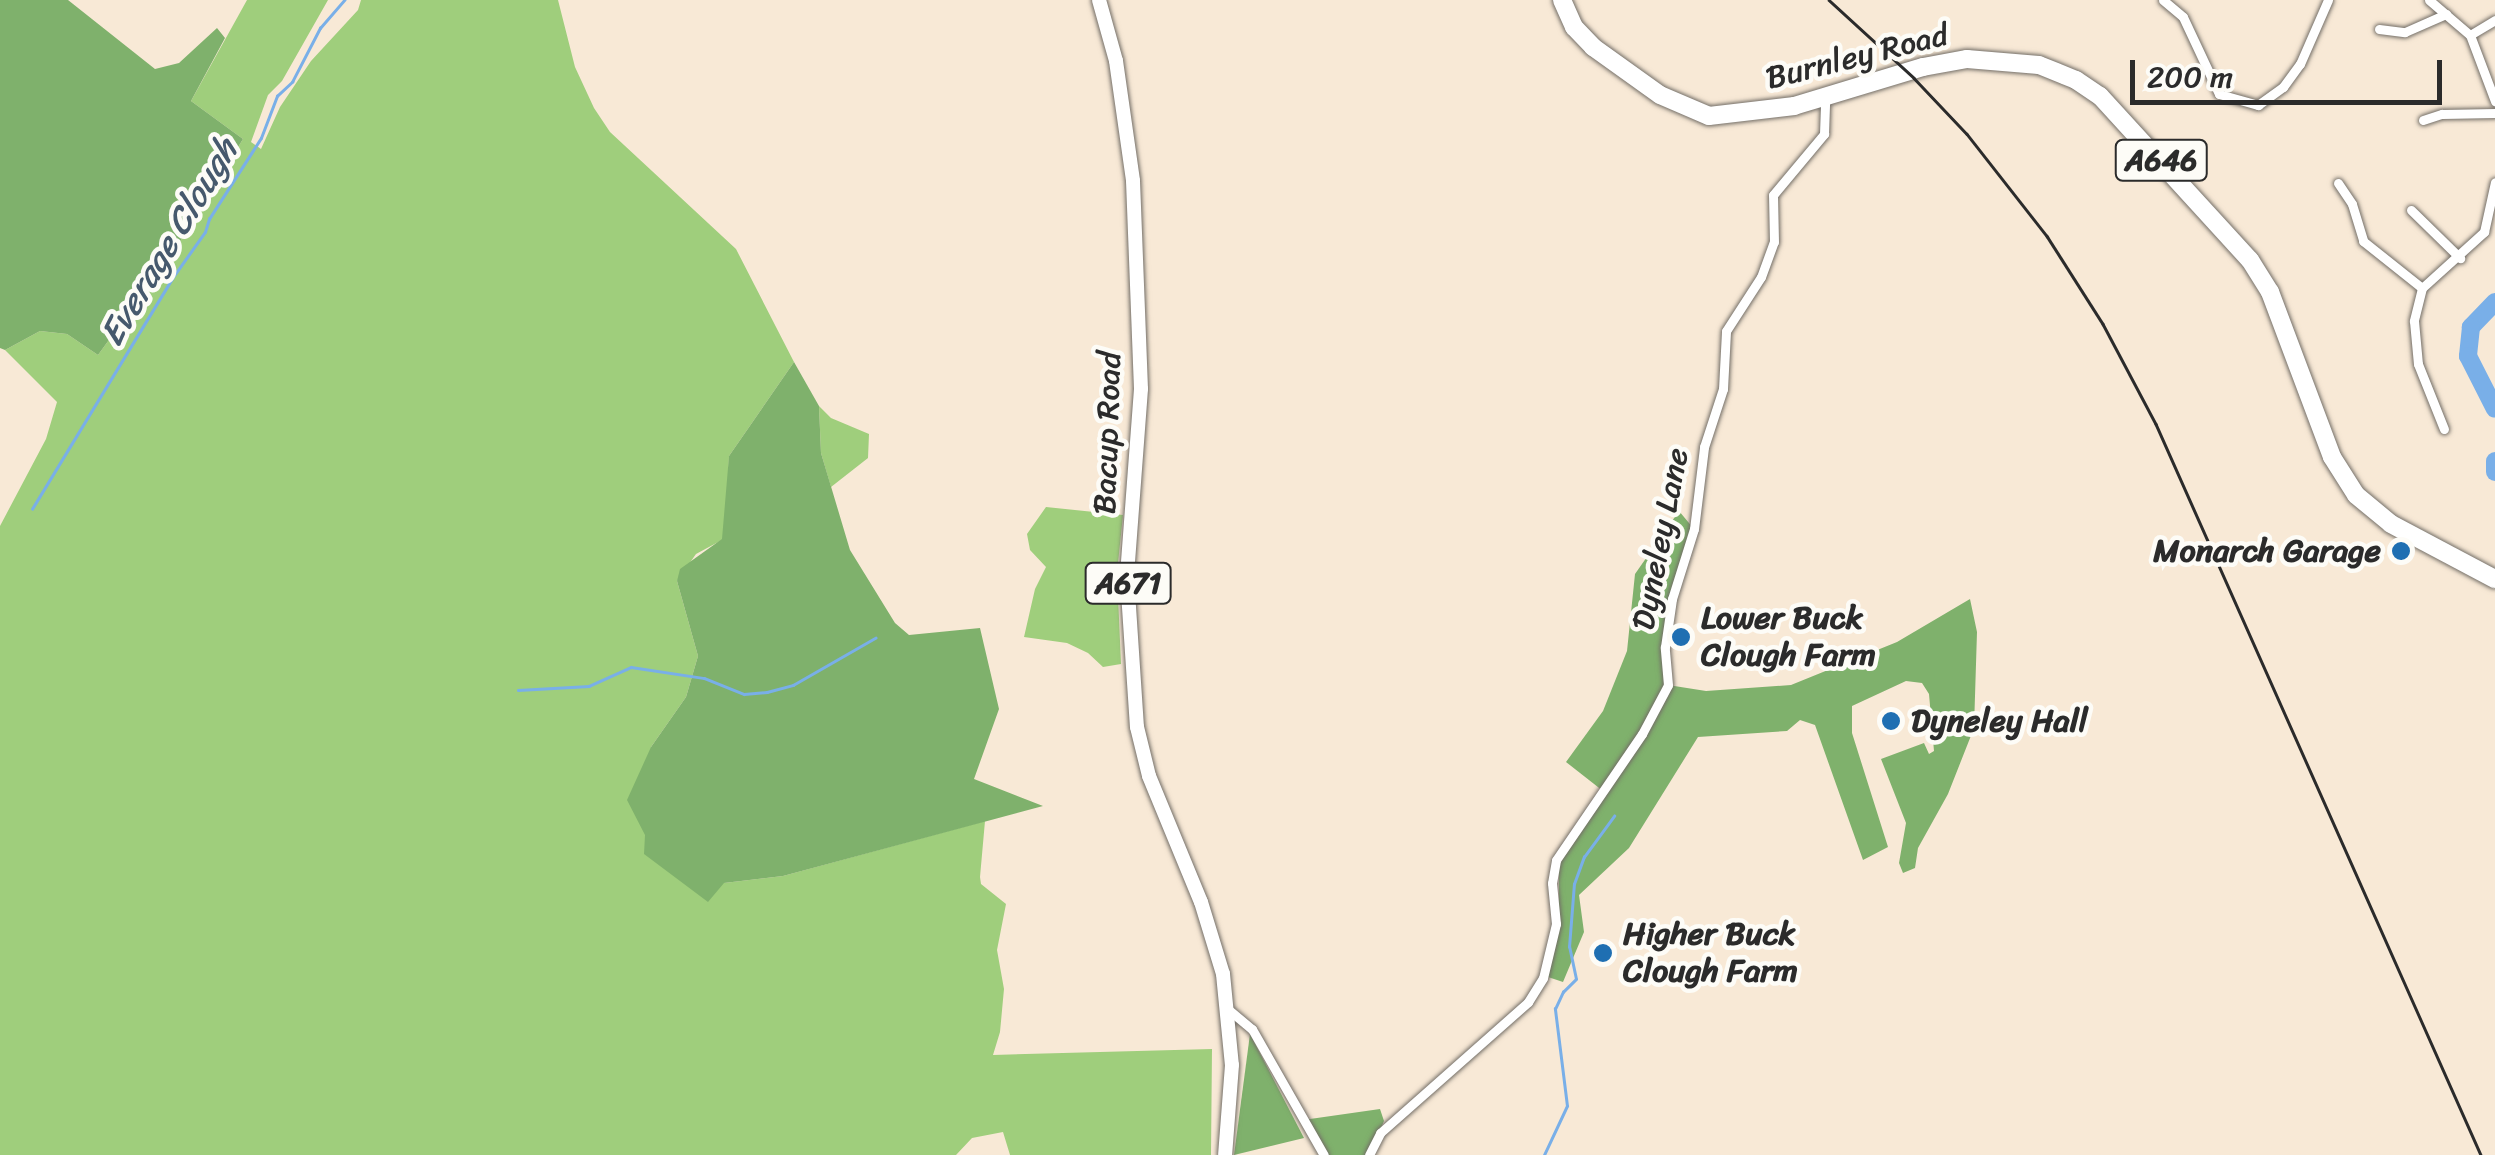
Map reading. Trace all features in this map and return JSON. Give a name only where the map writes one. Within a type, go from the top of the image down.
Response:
[{"type":"highway","name":"Burnley Road","points":[[1562,0],[1574,27],[1593,47],[1660,95],[1709,116],[1760,113],[1967,58],[2038,66],[2076,80],[2100,96],[2250,260],[2270,292],[2332,457],[2356,496],[2392,524],[2495,579]]},
{"type":"main road","name":"Bacup Road","points":[[1100,0],[1116,61],[1127,129],[1138,258],[1141,389],[1127,577],[1136,728],[1149,776],[1201,902],[1229,1010],[1232,1066],[1226,1155]]},
{"type":"street","points":[[2163,0],[2183,17],[2219,94],[2258,105],[2283,87],[2300,64],[2328,0]]},
{"type":"street","points":[[2429,0],[2470,35],[2495,102]]},
{"type":"street","points":[[2379,29],[2405,32],[2446,14]]},
{"type":"street","points":[[2470,35],[2495,20]]},
{"type":"street","name":"Dyneley Lane","points":[[1369,1155],[1380,1133],[1528,1002],[1542,978],[1556,924],[1552,883],[1556,860],[1642,734],[1668,685],[1664,647],[1672,599],[1694,529],[1704,446],[1723,390],[1726,331],[1761,277],[1774,242],[1773,195],[1824,134],[1826,97]]},
{"type":"street","points":[[2423,120],[2442,114],[2495,113]]},
{"type":"street","points":[[2444,430],[2418,364],[2414,321],[2422,288],[2460,258],[2484,232],[2495,182]]},
{"type":"street","points":[[2338,183],[2352,204],[2363,241],[2422,288]]},
{"type":"street","points":[[2411,210],[2460,258]]},
{"type":"street","points":[[1229,1010],[1252,1029],[1324,1155]]},
{"type":"green space","points":[[0,0],[68,0],[155,69],[179,63],[217,28],[225,38],[191,101],[243,139],[178,245],[98,355],[67,334],[40,331],[5,350],[0,348]]},
{"type":"green space","points":[[247,0],[328,0],[282,81],[268,95],[251,142],[261,149],[280,107],[311,61],[358,10],[361,0],[558,0],[575,67],[594,108],[610,132],[736,249],[794,362],[729,456],[726,531],[722,540],[696,554],[677,581],[698,656],[686,697],[651,747],[724,883],[783,876],[985,821],[981,884],[1006,904],[997,950],[1004,989],[1000,1032],[993,1055],[1212,1049],[1211,1155],[1010,1155],[1003,1132],[972,1138],[956,1155],[0,1155],[0,526],[46,439],[57,402],[5,350],[40,331],[67,334],[98,355],[178,245],[243,139],[191,101]]},
{"type":"green space","points":[[794,362],[819,406],[821,453],[850,550],[895,623],[909,635],[980,628],[999,709],[974,779],[1043,806],[783,876],[724,883],[708,902],[644,854],[645,835],[627,800],[651,747],[686,697],[698,656],[677,581],[680,569],[722,539],[729,456]]},
{"type":"green space","points":[[819,406],[831,418],[869,434],[868,458],[831,487],[821,453]]},
{"type":"green space","points":[[1046,507],[1123,515],[1117,573],[1121,664],[1103,667],[1088,653],[1067,643],[1024,637],[1035,589],[1046,567],[1030,550],[1027,534]]},
{"type":"green space","points":[[1679,511],[1694,529],[1665,647],[1668,685],[1706,691],[1791,685],[1897,642],[1970,599],[1977,632],[1974,728],[1948,794],[1918,848],[1915,868],[1903,873],[1899,863],[1906,823],[1881,759],[1924,743],[1929,754],[1934,751],[1929,694],[1922,683],[1906,681],[1852,706],[1852,733],[1888,847],[1863,860],[1815,725],[1800,720],[1787,731],[1698,737],[1629,848],[1579,895],[1584,932],[1563,982],[1548,977],[1559,929],[1559,865],[1577,827],[1603,791],[1566,762],[1603,711],[1627,651],[1635,574]]},
{"type":"green space","points":[[1250,1034],[1304,1138],[1234,1155]]},
{"type":"green space","points":[[1380,1109],[1384,1121],[1369,1155],[1324,1155],[1303,1120]]},
{"type":"waterway","name":"Everage Clough","points":[[32,509],[261,138],[277,96],[292,82],[320,28],[344,0]]},
{"type":"waterway","points":[[2495,302],[2471,327],[2468,356],[2495,409]]},
{"type":"waterway","points":[[2495,461],[2495,472]]},
{"type":"waterway","points":[[518,690],[589,686],[631,667],[704,678],[744,694],[767,692],[793,685],[875,638]]},
{"type":"waterway","points":[[1544,1155],[1567,1106],[1555,1009],[1563,992],[1576,979],[1569,947],[1574,884],[1584,857],[1614,816]]},
{"type":"railway","points":[[1829,0],[1914,78],[1967,134],[2047,236],[2103,324],[2156,424],[2481,1155]]},
{"type":"place","name":"Monarch Garage","points":[[2401,551]]},
{"type":"place","name":"Lower Buck Clough Farm","points":[[1681,637]]},
{"type":"place","name":"Dyneley Hall","points":[[1891,721]]},
{"type":"place","name":"Higher Buck Clough Farm","points":[[1603,953]]}]
